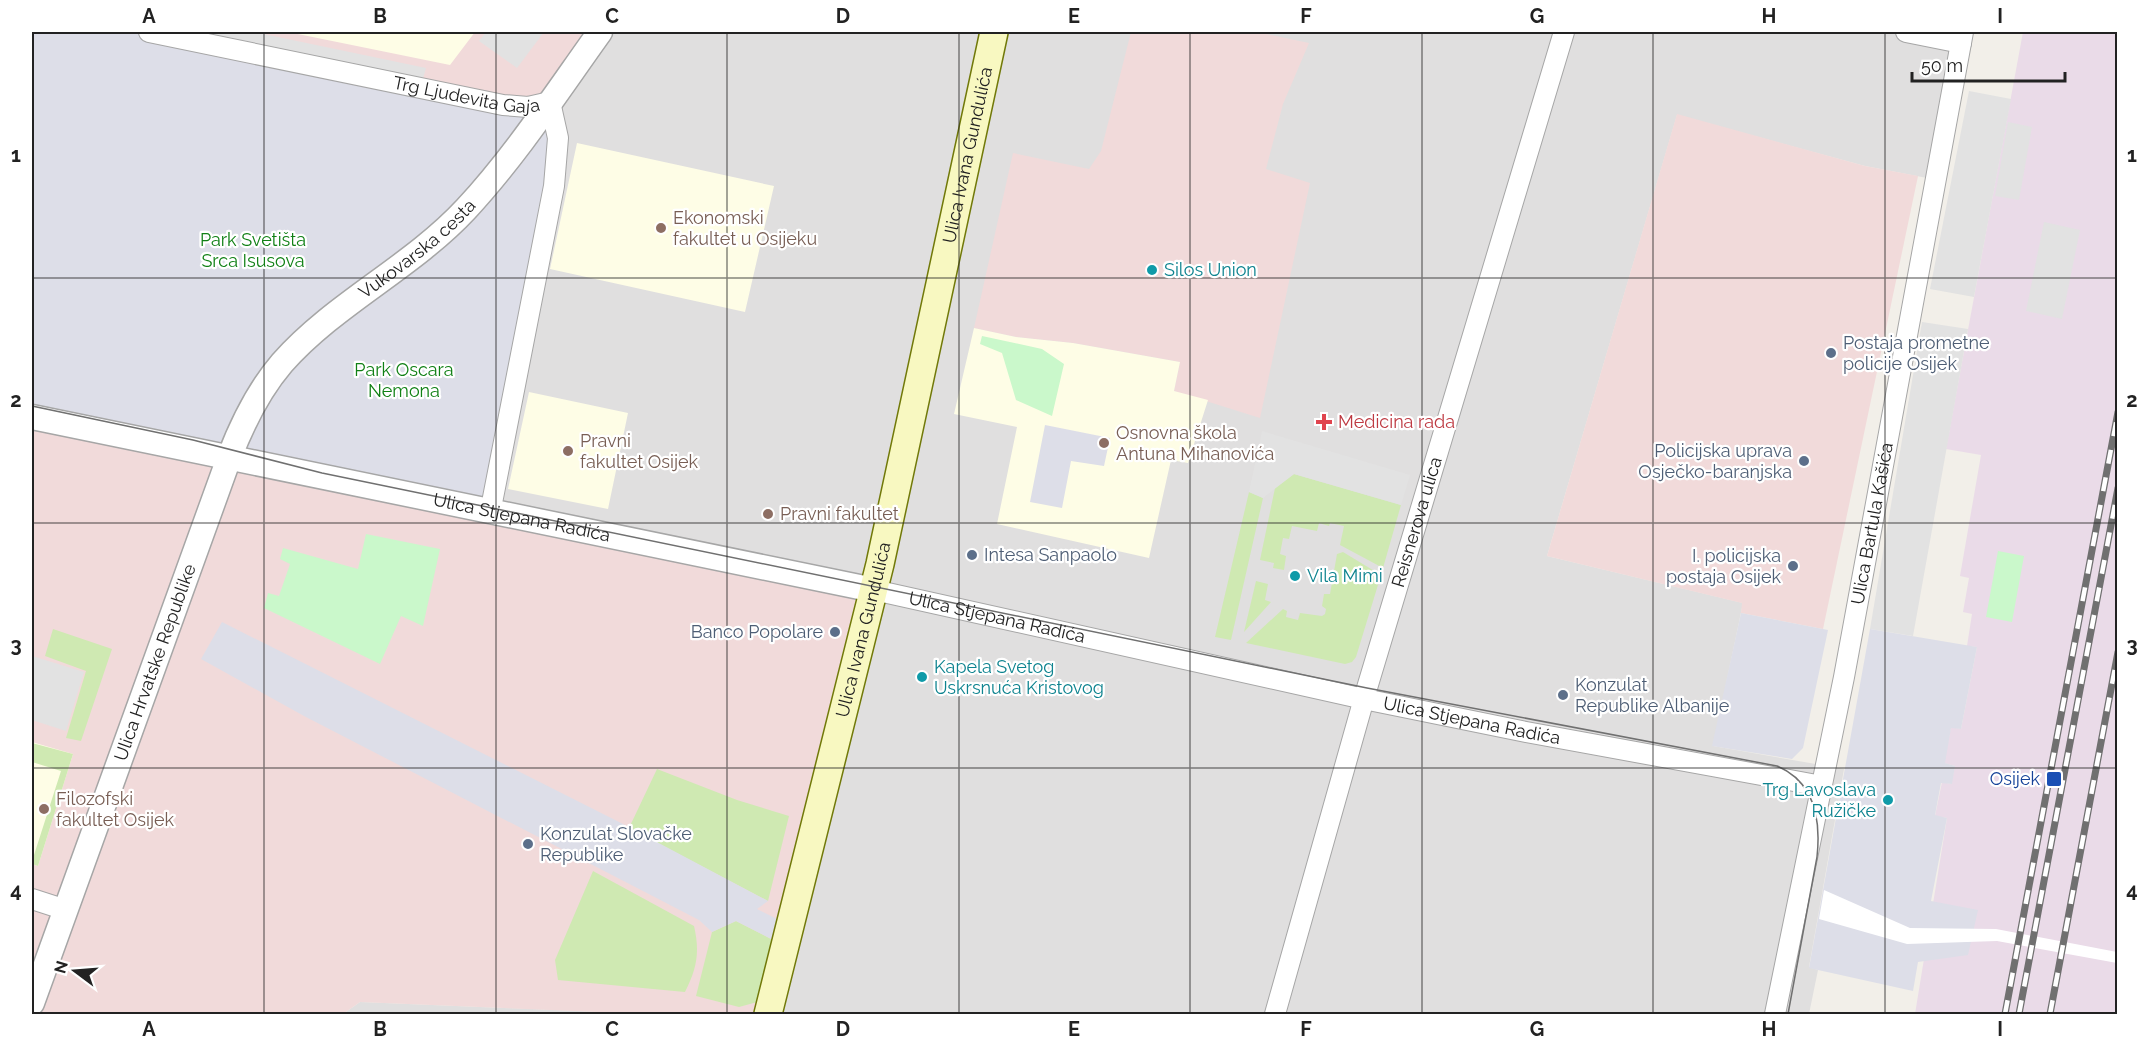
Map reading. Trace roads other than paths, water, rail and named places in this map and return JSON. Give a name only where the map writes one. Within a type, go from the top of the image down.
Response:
[{"type":"main road","name":"Ulica Ivana Gundulića","points":[[768,1014],[874,590],[994,32]]},
{"type":"street","name":"Trg Ljudevita Gaja","points":[[149,32],[503,105],[528,107],[550,102],[558,138],[554,186],[490,513]]},
{"type":"street","name":"Vukovarska cesta","points":[[229,458],[249,411],[281,364],[318,328],[412,258],[465,209],[550,102],[600,32]]},
{"type":"street","name":"Reisnerova ulica","points":[[1275,1014],[1364,699],[1564,32]]},
{"type":"street","points":[[1906,32],[1962,37]]},
{"type":"street","name":"Ulica Bartula Kašića","points":[[1775,1014],[1822,786],[1962,37]]},
{"type":"street","name":"Ulica Stjepana Radića","points":[[32,417],[490,513],[874,590],[1364,699],[1526,732],[1822,786]]},
{"type":"street","name":"Ulica Hrvatske Republike","points":[[32,1003],[229,458]]},
{"type":"street","points":[[32,899],[66,910]]},
{"type":"tram line","points":[[32,406],[193,440],[322,473],[1367,688],[1777,766],[1790,773],[1807,792],[1813,804],[1818,829],[1817,857],[1788,1014]]},
{"type":"railway","points":[[2005,1014],[2118,412]]},
{"type":"railway","points":[[2019,1014],[2118,488]]},
{"type":"railway","points":[[2050,1014],[2118,652]]},
{"type":"place","name":"Ekonomski fakultet u Osijeku","points":[[661,228]]},
{"type":"place","name":"Silos Union","points":[[1152,270]]},
{"type":"place","name":"Postaja prometne policije Osijek","points":[[1831,353]]},
{"type":"place","name":"Medicina rada","points":[[1324,422]]},
{"type":"place","name":"Osnovna škola Antuna Mihanovića","points":[[1104,443]]},
{"type":"place","name":"Pravni fakultet Osijek","points":[[568,451]]},
{"type":"place","name":"Policijska uprava Osječko-baranjska","points":[[1804,461]]},
{"type":"place","name":"Pravni fakultet","points":[[768,514]]},
{"type":"place","name":"Intesa Sanpaolo","points":[[972,555]]},
{"type":"place","name":"I. policijska postaja Osijek","points":[[1793,566]]},
{"type":"place","name":"Vila Mimi","points":[[1295,576]]},
{"type":"place","name":"Banco Popolare","points":[[835,632]]},
{"type":"place","name":"Kapela Svetog Uskrsnuća Kristovog","points":[[922,677]]},
{"type":"place","name":"Konzulat Republike Albanije","points":[[1563,695]]},
{"type":"place","name":"Osijek","points":[[2054,779]]},
{"type":"place","name":"Trg Lavoslava Ružičke","points":[[1888,800]]},
{"type":"place","name":"Filozofski fakultet Osijek","points":[[44,809]]},
{"type":"place","name":"Konzulat Slovačke Republike","points":[[528,844]]},
{"type":"park label","name":"Park Svetišta Srca Isusova","points":[[253,250]]},
{"type":"park label","name":"Park Oscara Nemona","points":[[404,380]]}]
